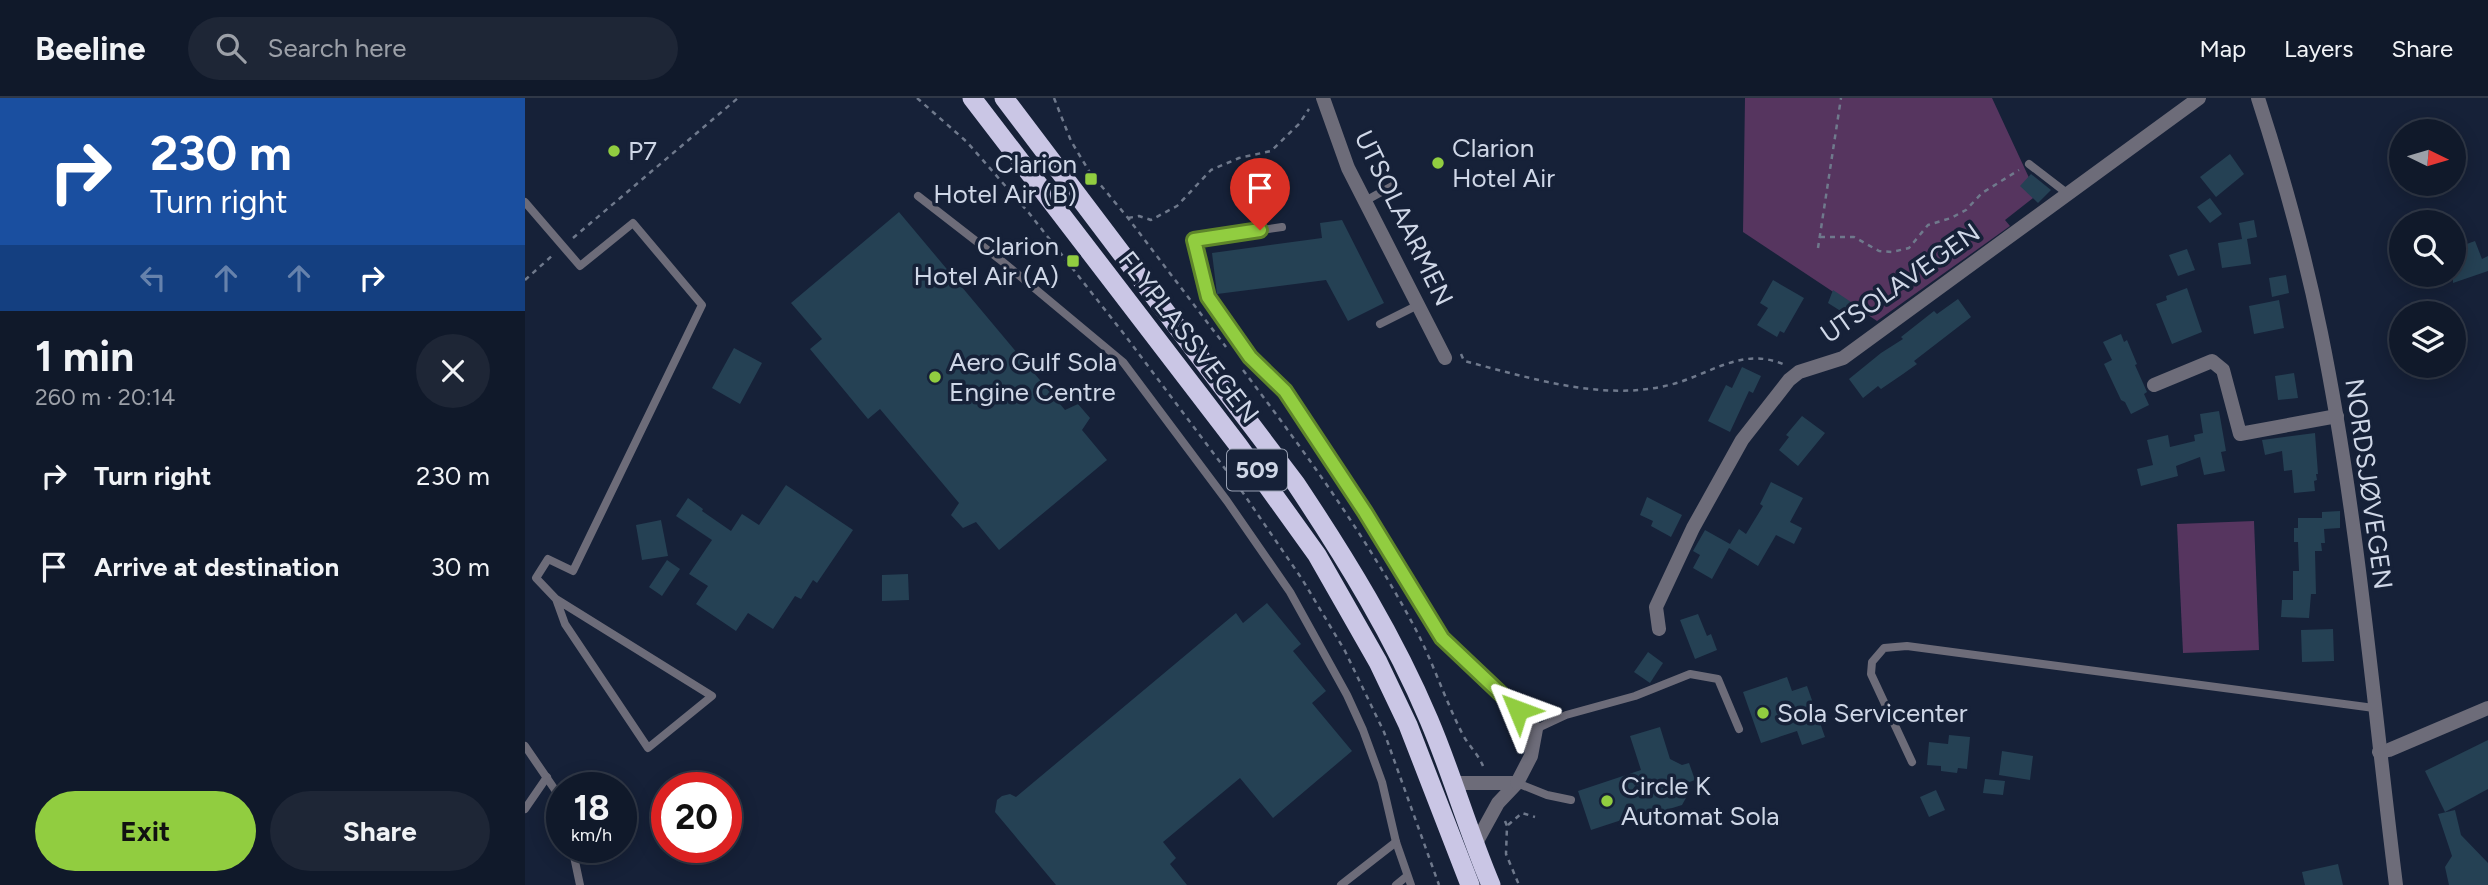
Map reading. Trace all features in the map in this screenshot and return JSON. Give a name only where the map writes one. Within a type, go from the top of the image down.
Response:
[{"type":"highway","name":"FLYPLASSVEGEN","points":[[972,98],[1238,445],[1317,555],[1378,662],[1408,725],[1470,885]]},
{"type":"highway","name":"FLYPLASSVEGEN","points":[[1004,98],[1296,484],[1316,515],[1380,621],[1428,717],[1455,783],[1491,885]]},
{"type":"street","name":"UTSOLAARMEN","points":[[1322,98],[1348,168],[1445,358]]},
{"type":"street","name":"UTSOLAVEGEN","points":[[1659,629],[1656,607],[1699,517],[1742,440],[1769,403],[1799,372],[1843,358],[2199,98]]},
{"type":"street","name":"NORDSJØVEGEN","points":[[2258,98],[2302,253],[2321,330],[2337,416],[2396,885]]},
{"type":"street","points":[[2154,385],[2212,361],[2223,370],[2239,434],[2337,416]]},
{"type":"street","points":[[2379,752],[2488,708]]},
{"type":"street","points":[[1476,843],[1498,803],[1517,783],[1531,756],[1537,729]]},
{"type":"street","points":[[1455,783],[1517,783]]},
{"type":"lane","points":[[2029,164],[2068,194]]},
{"type":"lane","points":[[1365,201],[1396,184]]},
{"type":"lane","points":[[918,197],[1003,262],[1123,362],[1219,490],[1290,592],[1347,695],[1382,782],[1396,842],[1411,885]]},
{"type":"lane","points":[[525,202],[580,266],[633,223],[702,305],[573,571],[548,559],[536,578],[557,599],[712,696],[648,748],[565,624],[557,599]]},
{"type":"lane","points":[[1282,227],[1194,240],[1208,297],[1250,357],[1285,391],[1365,512],[1442,638],[1537,729],[1566,715],[1635,696],[1690,674],[1718,679],[1739,729]]},
{"type":"lane","points":[[1380,324],[1418,305]]},
{"type":"lane","points":[[1912,762],[1871,674],[1872,662],[1884,648],[1907,646],[2374,708]]},
{"type":"lane","points":[[525,746],[546,776]]},
{"type":"lane","points":[[525,809],[546,778]]},
{"type":"lane","points":[[1517,783],[1547,795],[1571,800]]},
{"type":"lane","points":[[1341,885],[1396,842]]},
{"type":"lane","points":[[575,863],[580,885]]},
{"type":"lane","points":[[1395,885],[1407,876]]},
{"type":"path","points":[[525,280],[738,98]]},
{"type":"path","points":[[1818,247],[1841,98]]},
{"type":"path","points":[[1128,218],[1139,216],[1151,220],[1177,206],[1211,170],[1239,158],[1271,152],[1299,124],[1310,108]]},
{"type":"path","points":[[1819,237],[1854,237],[1879,251],[1892,252],[1909,248],[1928,225],[1966,210],[1982,193],[2029,164]]},
{"type":"path","points":[[1464,361],[1572,385],[1635,391],[1700,376],[1736,359],[1755,357],[1779,362],[1799,372]]},
{"type":"path","points":[[1507,826],[1522,813],[1535,817]]},
{"type":"path","points":[[1504,819],[1507,826],[1506,854],[1519,885]]},
{"type":"shaded area","points":[[1745,98],[1992,98],[2037,195],[2005,220],[2010,226],[1877,321],[1743,232]]},
{"type":"shaded area","points":[[2254,521],[2259,650],[2183,653],[2177,524]]},
{"type":"building","points":[[2230,154],[2244,174],[2216,197],[2200,177]]},
{"type":"building","points":[[2031,174],[2051,190],[2038,203],[2020,186]]},
{"type":"building","points":[[2210,198],[2222,214],[2210,223],[2197,207]]},
{"type":"building","name":"Aero Gulf Sola Engine Centre","points":[[899,212],[1065,410],[1078,404],[1090,418],[1082,430],[1107,460],[999,550],[976,522],[963,528],[951,515],[959,503],[880,409],[868,419],[810,349],[822,339],[791,303]]},
{"type":"building","points":[[1342,220],[1384,303],[1348,321],[1326,280],[1217,294],[1212,253],[1322,238],[1320,223]]},
{"type":"building","points":[[2254,220],[2257,237],[2247,239],[2251,264],[2222,268],[2218,243],[2242,239],[2239,223]]},
{"type":"building","points":[[2475,241],[2482,259],[2488,256],[2488,271],[2466,279],[2466,244]]},
{"type":"building","points":[[2187,249],[2195,270],[2178,276],[2169,255]]},
{"type":"building","points":[[2286,275],[2289,293],[2272,297],[2269,278]]},
{"type":"building","points":[[1773,280],[1804,298],[1784,333],[1780,331],[1777,337],[1757,325],[1768,308],[1760,303]]},
{"type":"building","points":[[2187,288],[2202,332],[2172,344],[2156,304],[2167,300],[2166,296]]},
{"type":"building","points":[[1833,290],[1857,306],[1850,317],[1828,303]]},
{"type":"building","points":[[1958,299],[1971,317],[1914,361],[1917,364],[1881,389],[1878,386],[1863,398],[1849,379],[1903,339],[1901,337],[1934,311],[1937,314]]},
{"type":"building","points":[[2279,300],[2284,328],[2254,334],[2249,306]]},
{"type":"building","points":[[2121,334],[2124,342],[2127,340],[2137,364],[2135,365],[2147,392],[2144,394],[2149,405],[2131,414],[2121,400],[2104,364],[2112,360],[2103,342]]},
{"type":"building","points":[[734,348],[762,363],[740,404],[712,388]]},
{"type":"building","points":[[1742,367],[1761,376],[1753,393],[1749,391],[1730,432],[1708,421],[1726,385],[1732,388]]},
{"type":"building","points":[[2294,373],[2298,398],[2278,400],[2275,376]]},
{"type":"building","points":[[2219,411],[2226,451],[2221,452],[2225,471],[2204,475],[2200,457],[2176,466],[2178,476],[2141,486],[2137,469],[2153,465],[2147,440],[2168,435],[2170,447],[2195,441],[2194,435],[2203,433],[2200,414]]},
{"type":"building","points":[[1802,416],[1825,433],[1798,466],[1779,450],[1789,437],[1786,435]]},
{"type":"building","points":[[2315,433],[2318,474],[2317,480],[2314,481],[2315,491],[2294,493],[2292,470],[2284,471],[2282,451],[2265,455],[2262,440]]},
{"type":"building","points":[[1771,482],[1803,498],[1790,522],[1802,528],[1794,544],[1776,535],[1758,566],[1729,548],[1712,579],[1693,568],[1700,555],[1693,551],[1705,530],[1730,544],[1739,529],[1746,534],[1763,506],[1760,504]]},
{"type":"building","points":[[786,485],[853,530],[817,583],[813,580],[801,599],[795,596],[773,629],[748,613],[736,631],[696,604],[708,586],[689,574],[712,540],[676,516],[688,498],[731,531],[742,514],[759,525]]},
{"type":"building","points":[[1647,497],[1682,515],[1671,537],[1651,526],[1653,521],[1640,515]]},
{"type":"building","points":[[2340,511],[2340,528],[2324,529],[2325,543],[2321,543],[2322,551],[2315,551],[2316,594],[2311,594],[2309,618],[2281,617],[2282,600],[2293,600],[2293,571],[2299,571],[2298,542],[2294,542],[2294,528],[2298,528],[2298,518],[2322,518],[2322,512]]},
{"type":"building","points":[[661,520],[668,556],[642,560],[636,525]]},
{"type":"building","points":[[667,560],[680,569],[662,596],[649,587]]},
{"type":"building","points":[[908,574],[909,600],[882,601],[882,575]]},
{"type":"building","points":[[1267,603],[1301,644],[1293,651],[1326,691],[1312,703],[1352,751],[1273,818],[1240,778],[1163,842],[1176,858],[1170,864],[1187,885],[1056,885],[995,812],[997,800],[1010,794],[1016,797],[1236,613],[1243,623]]},
{"type":"building","points":[[1698,614],[1707,636],[1711,634],[1717,650],[1695,659],[1680,620]]},
{"type":"building","points":[[2333,629],[2334,661],[2302,662],[2301,630]]},
{"type":"building","points":[[1648,652],[1663,663],[1650,683],[1634,672]]},
{"type":"building","points":[[1787,677],[1792,691],[1807,686],[1825,737],[1802,745],[1797,731],[1761,743],[1743,692]]},
{"type":"building","points":[[1660,727],[1670,759],[1682,765],[1689,763],[1695,780],[1684,784],[1687,796],[1682,805],[1650,815],[1646,812],[1591,830],[1578,791],[1641,770],[1630,736]]},
{"type":"building","points":[[1949,735],[1970,737],[1967,769],[1958,768],[1957,773],[1941,771],[1941,766],[1927,765],[1929,742],[1948,744]]},
{"type":"building","points":[[2488,740],[2488,789],[2445,812],[2425,771]]},
{"type":"building","points":[[2002,751],[2033,756],[2030,780],[1999,775]]},
{"type":"building","points":[[1985,779],[2005,781],[2003,795],[1983,793]]},
{"type":"building","points":[[1936,790],[1945,810],[1929,817],[1920,797]]},
{"type":"building","points":[[2455,810],[2461,835],[2488,863],[2488,885],[2449,885],[2445,867],[2452,856],[2438,814]]},
{"type":"building","points":[[2338,864],[2343,885],[2305,885],[2302,872]]},
{"type":"place","name":"P7","points":[[614,151]]},
{"type":"place","name":"Clarion Hotel Air","points":[[1438,163]]},
{"type":"place","name":"Clarion Hotel Air (B)","points":[[1091,179]]},
{"type":"place","name":"Clarion Hotel Air (A)","points":[[1073,261]]},
{"type":"place","name":"Aero Gulf Sola Engine Centre","points":[[935,377]]},
{"type":"place","name":"Sola Servicenter","points":[[1763,713]]},
{"type":"place","name":"Circle K Automat Sola","points":[[1607,801]]},
{"type":"route","points":[[1260,230],[1194,240],[1208,297],[1250,357],[1285,391],[1365,512],[1442,638],[1518,710]]}]
